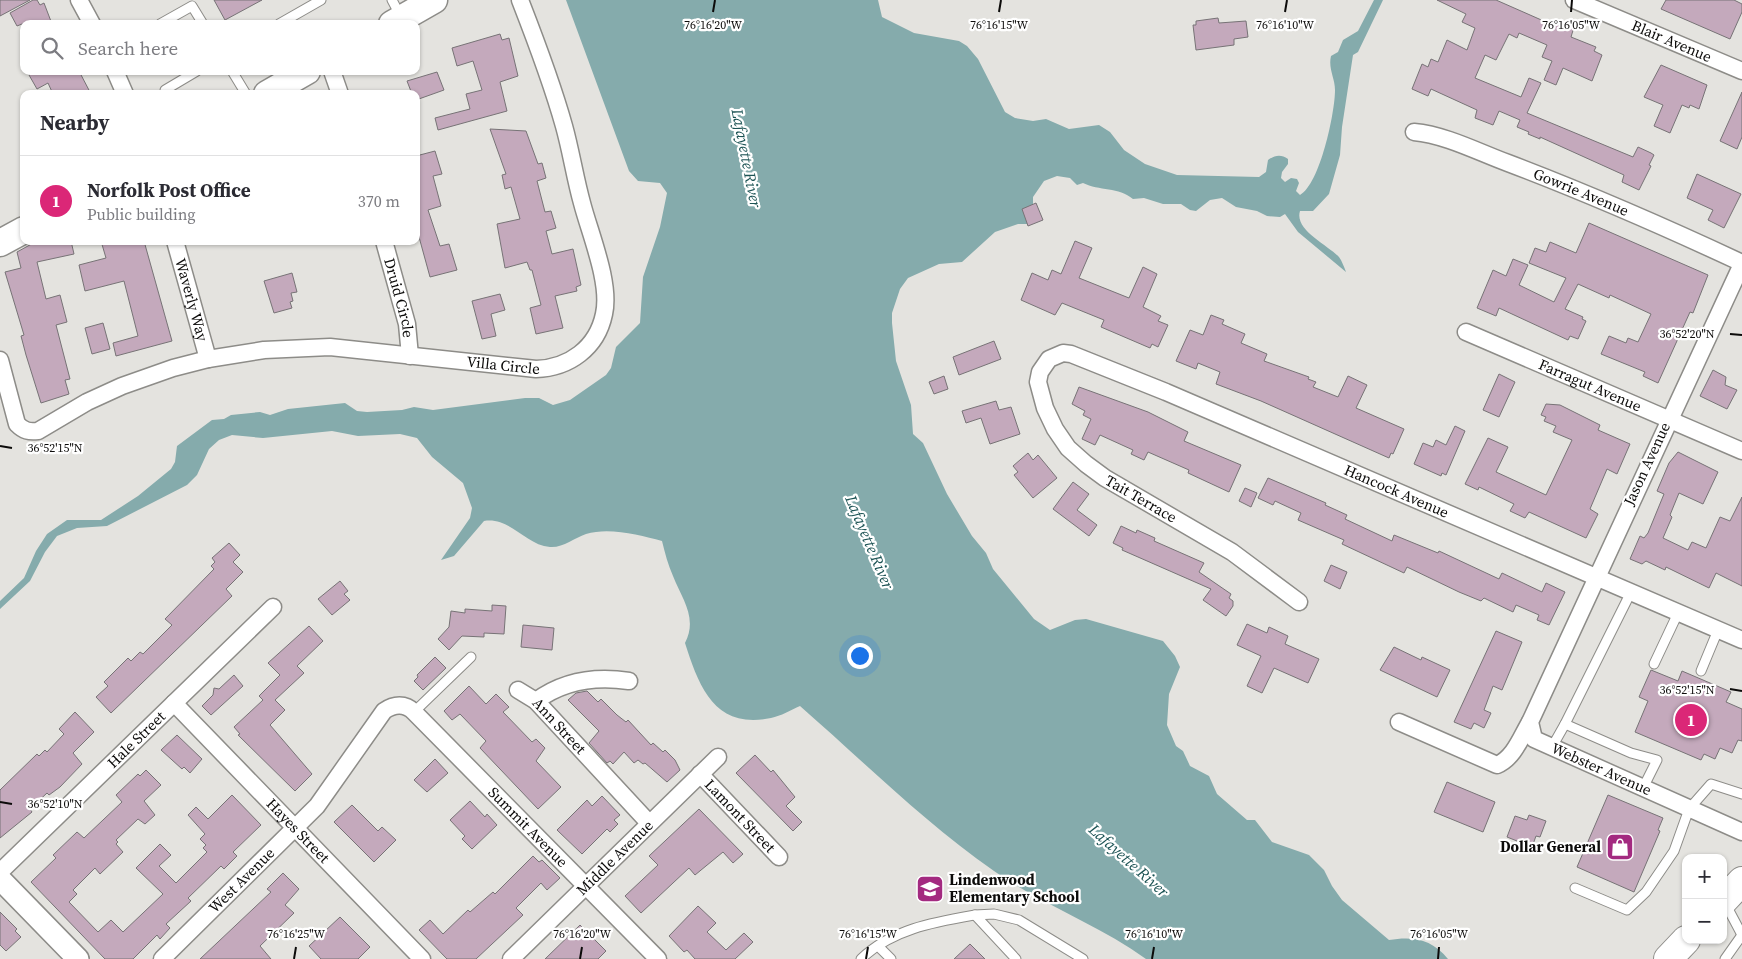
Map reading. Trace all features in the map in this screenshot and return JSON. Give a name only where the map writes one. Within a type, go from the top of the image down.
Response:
[{"type":"highway","points":[[1724,899],[1742,881]]},
{"type":"highway","points":[[1668,959],[1682,944]]},
{"type":"main road","points":[[395,14],[434,0]]},
{"type":"main road","points":[[274,90],[300,75]]},
{"type":"main road","points":[[0,243],[20,232]]},
{"type":"street","points":[[79,0],[90,20]]},
{"type":"street","name":"Villa Circle","points":[[0,360],[17,424],[30,432],[38,431],[122,386],[173,368],[208,359],[306,347],[369,350],[488,365],[551,369],[565,365],[577,357],[591,343],[601,325],[606,302],[601,274],[564,127],[543,59],[520,0]]},
{"type":"street","name":"Blair Avenue","points":[[1574,0],[1742,71]]},
{"type":"street","points":[[117,75],[123,90]]},
{"type":"street","points":[[333,75],[339,90]]},
{"type":"street","name":"Gowrie Avenue","points":[[1414,132],[1438,136],[1545,177],[1646,218],[1742,263]]},
{"type":"street","name":"Waverly Way","points":[[176,245],[208,359]]},
{"type":"street","name":"Druid Circle","points":[[385,245],[406,324],[410,356]]},
{"type":"street","name":"Jason Avenue","points":[[1530,722],[1668,419],[1742,263]]},
{"type":"street","name":"Farragut Avenue","points":[[1466,332],[1742,451]]},
{"type":"street","name":"Hancock Avenue","points":[[1048,359],[1063,353],[1072,354],[1742,640]]},
{"type":"street","name":"Tait Terrace","points":[[1048,359],[1040,372],[1038,382],[1055,429],[1068,448],[1105,478],[1232,552],[1299,602]]},
{"type":"street","name":"Hale Street","points":[[0,872],[273,607]]},
{"type":"street","name":"Ann Street","points":[[629,681],[608,678],[562,686],[536,701],[650,823]]},
{"type":"street","points":[[518,690],[536,701]]},
{"type":"street","name":"Hayes Street","points":[[174,703],[422,959]]},
{"type":"street","name":"Summit Avenue","points":[[393,706],[400,705],[410,708],[658,959]]},
{"type":"street","name":"West Avenue","points":[[162,959],[296,829],[344,771],[384,711],[393,706]]},
{"type":"street","points":[[1399,722],[1497,765],[1505,762],[1530,722]]},
{"type":"street","name":"Webster Avenue","points":[[1530,722],[1534,739],[1742,832]]},
{"type":"street","name":"Middle Avenue","points":[[511,959],[718,757]]},
{"type":"street","name":"Lamont Street","points":[[700,774],[779,857]]},
{"type":"street","points":[[0,879],[78,959]]},
{"type":"lane","points":[[286,20],[321,0]]},
{"type":"lane","points":[[167,20],[192,6],[201,20]]},
{"type":"lane","points":[[165,90],[190,75]]},
{"type":"lane","points":[[234,75],[244,90]]},
{"type":"lane","points":[[1552,747],[1631,592]]},
{"type":"lane","points":[[1654,664],[1678,612]]},
{"type":"lane","points":[[1701,671],[1718,630]]},
{"type":"lane","points":[[414,712],[471,657]]},
{"type":"lane","points":[[1565,724],[1631,753],[1657,760],[1643,788]]},
{"type":"lane","points":[[1575,888],[1627,910],[1646,892],[1674,851],[1689,808],[1711,784],[1742,794]]},
{"type":"lane","points":[[1724,959],[1742,935],[1727,907]]},
{"type":"lane","points":[[861,959],[878,946],[919,926],[976,915],[994,914],[1019,920],[1083,959]]},
{"type":"lane","points":[[976,915],[1016,959]]},
{"type":"lane","points":[[878,946],[891,959]]},
{"type":"water","name":"Lafayette River","points":[[566,0],[878,0],[882,17],[914,33],[959,41],[967,46],[978,59],[1005,112],[1015,118],[1033,121],[1046,119],[1069,129],[1099,125],[1110,132],[1124,150],[1145,164],[1177,175],[1259,177],[1266,172],[1268,160],[1276,156],[1283,156],[1288,159],[1288,164],[1282,172],[1281,178],[1285,182],[1291,178],[1297,179],[1299,183],[1296,191],[1300,195],[1314,177],[1329,130],[1335,90],[1330,65],[1331,56],[1338,52],[1343,40],[1358,31],[1374,0],[1383,0],[1358,52],[1353,55],[1342,127],[1340,155],[1329,194],[1313,211],[1300,211],[1302,225],[1313,237],[1339,257],[1346,272],[1298,232],[1285,214],[1280,217],[1267,216],[1257,211],[1236,207],[1222,198],[1210,200],[1196,211],[1190,210],[1181,204],[1163,204],[1144,198],[1133,199],[1122,193],[1083,183],[1077,185],[1070,178],[1057,176],[1044,181],[1033,197],[1033,209],[1028,224],[1018,224],[995,232],[962,262],[939,264],[908,278],[900,289],[892,313],[892,323],[896,361],[911,405],[913,434],[923,443],[947,494],[972,536],[986,553],[993,569],[1034,619],[1050,630],[1075,620],[1086,619],[1163,641],[1175,656],[1180,667],[1169,694],[1167,725],[1176,746],[1183,751],[1190,766],[1209,776],[1217,794],[1247,820],[1255,820],[1272,842],[1309,855],[1324,870],[1342,900],[1389,940],[1406,938],[1422,940],[1442,952],[1448,959],[1146,959],[1109,936],[1012,883],[968,852],[919,812],[800,706],[775,717],[752,720],[736,718],[712,702],[696,675],[685,643],[689,634],[689,617],[670,568],[662,541],[634,534],[604,531],[586,534],[564,544],[550,547],[533,542],[502,523],[484,521],[454,556],[441,560],[470,518],[472,508],[463,483],[432,457],[417,438],[400,434],[358,436],[332,431],[263,438],[232,435],[219,440],[209,449],[197,475],[187,485],[107,526],[77,528],[57,536],[45,552],[30,581],[0,609],[0,601],[24,578],[36,551],[47,534],[67,520],[101,520],[138,496],[171,469],[175,462],[177,446],[212,420],[224,419],[231,415],[260,412],[270,415],[288,409],[345,403],[357,411],[367,412],[402,410],[414,407],[433,410],[525,398],[539,398],[553,405],[570,400],[606,375],[611,368],[616,347],[640,323],[643,277],[660,227],[667,193],[660,183],[638,181],[629,171]]},
{"type":"building","points":[[0,0],[30,0],[0,16]]},
{"type":"building","points":[[33,0],[37,0],[40,5],[44,3],[50,20],[20,20],[20,25],[17,26],[10,13]]},
{"type":"building","points":[[214,0],[262,0],[225,20]]},
{"type":"building","points":[[1437,0],[1496,0],[1555,26],[1557,20],[1574,27],[1571,37],[1596,47],[1594,51],[1602,55],[1592,81],[1563,68],[1556,85],[1544,80],[1552,61],[1542,57],[1547,45],[1519,33],[1517,38],[1509,34],[1496,60],[1485,55],[1475,78],[1521,97],[1529,78],[1541,83],[1527,113],[1633,157],[1638,147],[1654,155],[1649,165],[1651,166],[1639,190],[1622,182],[1624,175],[1540,137],[1540,139],[1528,134],[1529,132],[1517,127],[1520,120],[1499,111],[1493,125],[1475,118],[1477,110],[1431,89],[1428,96],[1412,89],[1422,64],[1428,67],[1431,59],[1438,62],[1447,40],[1467,50],[1475,28],[1462,22],[1466,14]]},
{"type":"building","points":[[1666,0],[1734,0],[1742,4],[1742,12],[1730,39],[1661,9]]},
{"type":"building","points":[[1218,18],[1219,23],[1246,21],[1248,37],[1234,39],[1234,45],[1196,50],[1193,25],[1196,25],[1196,21]]},
{"type":"building","points":[[500,34],[502,40],[509,38],[518,76],[500,82],[507,111],[438,130],[435,118],[470,109],[466,94],[482,90],[473,61],[457,66],[452,48]]},
{"type":"building","points":[[1661,65],[1707,85],[1699,109],[1690,105],[1689,108],[1682,105],[1670,133],[1654,126],[1663,105],[1644,97]]},
{"type":"building","points":[[437,72],[444,90],[420,99],[420,90],[410,90],[407,81]]},
{"type":"building","points":[[29,75],[81,75],[89,90],[51,90],[48,83],[37,89]]},
{"type":"building","points":[[1742,92],[1742,137],[1737,149],[1720,141]]},
{"type":"building","points":[[490,129],[526,131],[538,164],[542,163],[546,178],[537,181],[545,212],[551,211],[556,228],[546,231],[552,254],[573,249],[581,285],[576,287],[577,291],[555,296],[563,328],[536,334],[530,308],[541,305],[532,270],[530,270],[527,262],[505,268],[497,224],[520,219],[511,187],[505,189],[502,175],[506,174]]},
{"type":"building","points":[[435,151],[442,174],[433,176],[441,206],[428,210],[440,246],[449,244],[457,270],[430,277],[420,241],[420,155]]},
{"type":"building","points":[[1697,174],[1741,194],[1724,228],[1708,220],[1713,210],[1687,198]]},
{"type":"building","points":[[1036,203],[1043,220],[1028,226],[1022,209]]},
{"type":"building","points":[[1589,223],[1708,275],[1693,313],[1690,312],[1658,383],[1643,376],[1645,372],[1601,354],[1609,336],[1626,343],[1628,338],[1638,342],[1651,314],[1610,295],[1609,298],[1578,284],[1565,309],[1583,317],[1582,319],[1586,321],[1578,339],[1570,336],[1568,340],[1499,308],[1496,316],[1477,308],[1493,270],[1506,276],[1513,259],[1528,265],[1519,285],[1554,302],[1566,278],[1529,263],[1535,248],[1546,252],[1550,242],[1576,253]]},
{"type":"building","points":[[1075,241],[1092,248],[1079,278],[1129,298],[1143,267],[1157,274],[1143,307],[1161,316],[1158,321],[1168,325],[1158,347],[1152,344],[1150,348],[1101,327],[1104,320],[1062,303],[1055,315],[1021,300],[1032,273],[1048,280],[1052,270],[1061,274]]},
{"type":"building","points":[[30,245],[72,245],[74,254],[37,262],[46,299],[60,295],[67,322],[56,325],[70,379],[65,380],[69,394],[41,403],[26,355],[21,336],[24,335],[5,272],[21,268],[17,252]]},
{"type":"building","points":[[102,245],[145,245],[172,341],[116,356],[113,343],[138,336],[124,281],[85,291],[79,265],[106,258]]},
{"type":"building","points":[[292,273],[297,292],[291,293],[293,301],[290,302],[292,308],[274,313],[264,281]]},
{"type":"building","points":[[500,294],[505,310],[491,314],[496,336],[482,339],[472,301]]},
{"type":"building","points":[[1211,315],[1224,320],[1222,324],[1245,334],[1241,343],[1267,354],[1264,361],[1309,377],[1308,379],[1316,382],[1313,387],[1338,397],[1348,376],[1367,385],[1356,408],[1404,429],[1393,454],[1391,453],[1389,458],[1261,401],[1216,384],[1220,372],[1198,363],[1196,369],[1176,361],[1190,330],[1203,335]]},
{"type":"building","points":[[103,323],[110,349],[92,354],[85,328]]},
{"type":"building","points":[[994,341],[1001,359],[959,375],[953,357]]},
{"type":"building","points":[[1713,370],[1726,377],[1725,385],[1737,390],[1727,409],[1700,396]]},
{"type":"building","points":[[1499,374],[1515,382],[1499,417],[1483,410]]},
{"type":"building","points":[[944,376],[948,389],[934,394],[929,382]]},
{"type":"building","points":[[1079,387],[1148,412],[1188,432],[1184,441],[1241,465],[1229,492],[1188,473],[1189,470],[1148,452],[1144,460],[1131,454],[1133,450],[1100,435],[1095,445],[1082,439],[1091,419],[1083,415],[1085,411],[1072,404]]},
{"type":"building","points":[[996,401],[999,410],[1011,407],[1020,434],[990,444],[981,418],[966,423],[962,411]]},
{"type":"building","points":[[1546,404],[1560,405],[1600,425],[1598,430],[1630,444],[1617,474],[1607,469],[1590,509],[1598,514],[1586,538],[1529,512],[1525,518],[1510,511],[1514,504],[1479,487],[1478,490],[1465,484],[1488,438],[1508,447],[1496,472],[1546,495],[1572,440],[1553,432],[1556,426],[1544,421],[1546,417],[1541,415]]},
{"type":"building","points":[[1455,426],[1465,431],[1446,475],[1442,473],[1441,476],[1414,464],[1423,443],[1433,447],[1436,440],[1446,445]]},
{"type":"building","points":[[1678,452],[1718,472],[1703,504],[1679,493],[1663,538],[1688,550],[1692,542],[1706,548],[1720,517],[1730,521],[1742,497],[1742,586],[1716,573],[1709,588],[1666,567],[1665,570],[1646,561],[1642,564],[1630,559],[1640,536],[1644,538],[1648,533],[1664,494],[1657,491],[1669,463]]},
{"type":"building","points":[[1028,453],[1033,460],[1038,455],[1057,478],[1033,498],[1014,475],[1018,472],[1013,466]]},
{"type":"building","points":[[1268,478],[1326,503],[1325,505],[1347,515],[1345,519],[1392,541],[1394,535],[1438,553],[1439,551],[1499,579],[1502,573],[1542,592],[1546,583],[1565,592],[1549,625],[1537,620],[1539,615],[1516,605],[1513,612],[1484,598],[1481,601],[1459,592],[1407,567],[1404,573],[1342,544],[1344,540],[1298,520],[1301,513],[1275,501],[1273,505],[1258,498]]},
{"type":"building","points":[[1073,482],[1089,494],[1077,510],[1097,525],[1089,536],[1053,509]]},
{"type":"building","points":[[1245,488],[1257,493],[1251,507],[1239,501]]},
{"type":"building","points":[[1121,526],[1136,533],[1137,530],[1155,538],[1154,541],[1204,563],[1199,572],[1231,594],[1229,598],[1233,601],[1233,606],[1226,616],[1203,600],[1211,589],[1122,550],[1123,548],[1113,543]]},
{"type":"building","points":[[229,543],[240,555],[233,562],[243,572],[226,589],[232,596],[111,713],[96,697],[108,686],[104,682],[128,658],[131,661],[140,652],[143,654],[172,625],[165,619],[214,569],[211,566],[215,562],[212,558]]},
{"type":"building","points":[[1331,565],[1347,572],[1340,589],[1324,581]]},
{"type":"building","points":[[340,581],[348,591],[344,594],[350,600],[332,615],[318,599]]},
{"type":"building","points":[[492,605],[506,606],[504,634],[484,633],[484,637],[462,636],[449,650],[438,639],[449,627],[451,611],[465,613],[465,609],[492,611]]},
{"type":"building","points":[[1247,624],[1267,633],[1269,627],[1288,636],[1285,644],[1319,659],[1308,683],[1274,668],[1262,693],[1247,686],[1261,656],[1237,645]]},
{"type":"building","points":[[523,625],[554,628],[552,650],[521,647]]},
{"type":"building","points":[[309,626],[323,641],[297,666],[304,673],[275,700],[285,710],[270,725],[312,774],[295,791],[238,735],[240,734],[234,727],[263,700],[259,696],[280,675],[268,663]]},
{"type":"building","points":[[1496,631],[1522,642],[1502,690],[1493,686],[1484,710],[1491,713],[1484,728],[1474,723],[1471,729],[1454,722]]},
{"type":"building","points":[[1394,647],[1421,660],[1422,657],[1450,670],[1437,697],[1380,670]]},
{"type":"building","points":[[435,657],[446,668],[423,690],[414,681],[418,677],[417,675]]},
{"type":"building","points":[[1651,670],[1678,681],[1682,671],[1731,692],[1726,702],[1742,709],[1742,741],[1738,740],[1732,753],[1720,748],[1715,759],[1704,754],[1701,760],[1635,732],[1648,701],[1639,697]]},
{"type":"building","points":[[234,675],[243,686],[211,715],[202,706],[213,695],[214,688],[219,689]]},
{"type":"building","points":[[469,686],[486,704],[496,694],[509,707],[503,712],[532,742],[536,739],[545,748],[536,761],[561,787],[538,809],[480,748],[486,741],[460,714],[452,720],[444,711]]},
{"type":"building","points":[[587,691],[598,702],[601,699],[626,722],[628,720],[651,745],[653,743],[663,752],[665,750],[675,760],[680,770],[667,782],[645,763],[643,764],[638,760],[634,763],[624,752],[613,764],[610,761],[607,763],[589,743],[599,731],[568,700],[576,693]]},
{"type":"building","points":[[75,712],[94,732],[73,753],[82,764],[60,787],[49,795],[47,793],[30,809],[32,812],[0,838],[0,790],[37,754],[39,756],[45,750],[47,752],[64,734],[59,729]]},
{"type":"building","points":[[177,735],[202,759],[190,773],[184,767],[182,769],[161,750]]},
{"type":"building","points":[[755,755],[771,772],[773,770],[795,797],[786,806],[802,822],[793,831],[736,773]]},
{"type":"building","points":[[435,759],[448,773],[427,792],[414,780]]},
{"type":"building","points":[[146,770],[161,785],[144,801],[155,815],[145,824],[138,819],[116,840],[118,842],[116,844],[123,852],[100,874],[95,868],[73,890],[77,894],[69,902],[98,932],[111,920],[123,932],[163,894],[136,868],[160,844],[171,855],[159,866],[176,883],[207,852],[203,848],[206,845],[200,839],[205,834],[188,815],[196,807],[208,819],[232,795],[261,825],[233,852],[237,856],[224,869],[221,866],[188,898],[191,901],[166,924],[170,928],[160,939],[157,935],[133,959],[105,959],[31,882],[56,858],[53,855],[77,832],[84,838],[122,802],[116,795],[138,774],[140,776]]},
{"type":"building","points":[[1447,782],[1495,802],[1483,832],[1434,812]]},
{"type":"building","name":"Dollar General","points":[[1608,795],[1663,818],[1658,830],[1660,831],[1634,892],[1577,867]]},
{"type":"building","points":[[602,796],[620,815],[614,820],[618,824],[610,832],[607,829],[582,854],[557,830],[587,800],[592,806]]},
{"type":"building","points":[[470,801],[485,817],[487,814],[497,825],[472,849],[462,839],[465,836],[450,820]]},
{"type":"building","points":[[352,805],[378,831],[382,827],[396,840],[374,862],[334,822]]},
{"type":"building","points":[[699,809],[743,854],[733,863],[723,852],[695,875],[689,868],[641,913],[625,896],[658,865],[649,856]]},
{"type":"building","points":[[1529,815],[1546,821],[1540,837],[1536,836],[1532,847],[1507,837],[1515,816],[1527,820]]},
{"type":"building","points":[[533,856],[539,862],[542,860],[560,878],[547,890],[541,883],[516,908],[523,915],[476,959],[447,959],[419,930],[430,920],[443,934],[468,910],[470,912],[493,892],[495,894]]},
{"type":"building","points":[[283,873],[299,889],[285,905],[294,913],[260,946],[271,959],[200,959],[271,892],[267,889]]},
{"type":"building","points":[[698,906],[716,923],[707,932],[726,950],[744,933],[753,942],[735,959],[695,959],[687,950],[684,952],[669,936]]},
{"type":"building","points":[[0,912],[17,929],[15,931],[21,937],[6,951],[0,945]]},
{"type":"building","points":[[340,917],[370,947],[358,959],[321,959],[309,946]]},
{"type":"building","points":[[580,925],[606,951],[598,959],[545,959]]},
{"type":"building","points":[[970,944],[985,959],[954,959]]},
{"type":"place","name":"Norfolk Post Office","points":[[1691,720]]},
{"type":"place","name":"Dollar General","points":[[1620,847]]},
{"type":"place","name":"Lindenwood Elementary School","points":[[930,889]]}]
